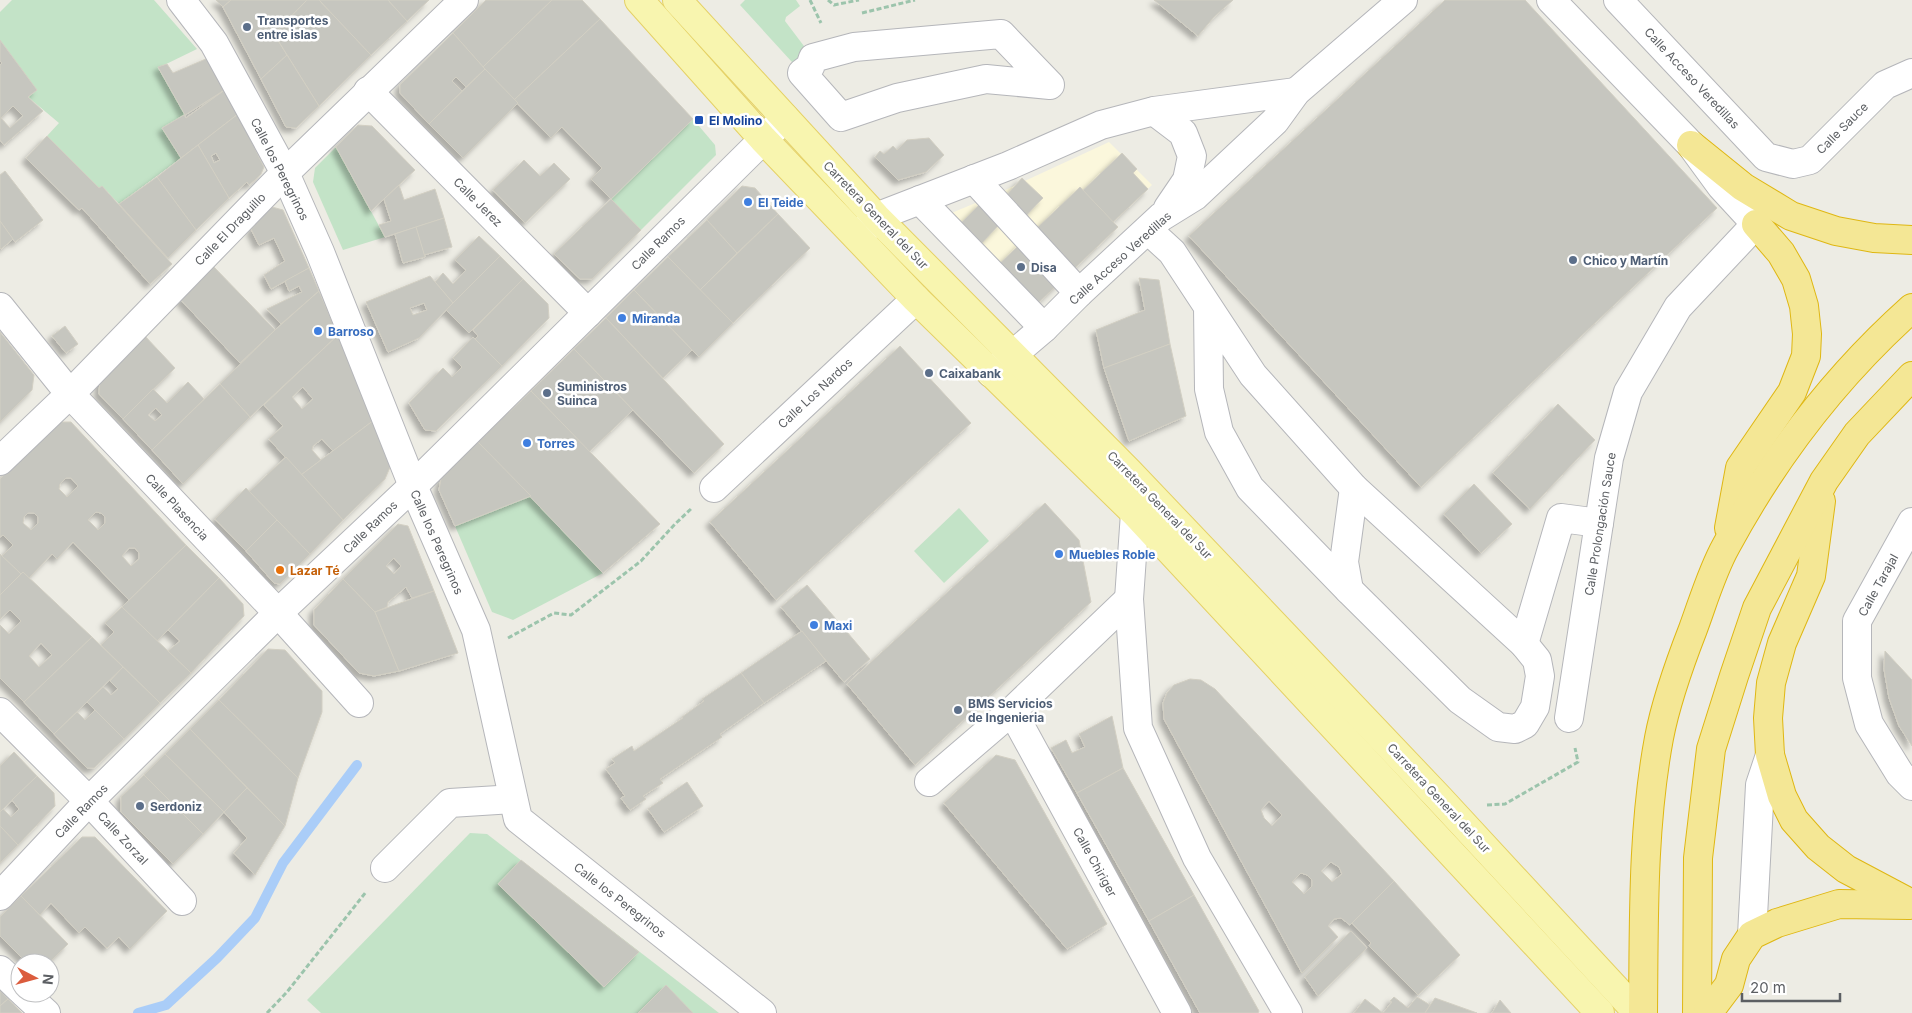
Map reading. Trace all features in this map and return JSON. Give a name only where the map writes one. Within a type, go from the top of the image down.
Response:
[{"type":"highway","points":[[1691,145],[1743,187],[1791,216],[1836,231],[1874,238],[1912,240]]},
{"type":"highway","points":[[1725,547],[1740,468],[1792,392],[1806,356],[1807,334],[1804,306],[1796,279],[1781,253],[1756,224]]},
{"type":"highway","points":[[1643,1013],[1644,885],[1650,809],[1659,738],[1677,671],[1725,547],[1774,465],[1824,399],[1889,328],[1912,308]]},
{"type":"highway","points":[[1697,1013],[1698,858],[1711,749],[1757,608],[1824,481],[1858,434],[1912,376]]},
{"type":"highway","points":[[1824,481],[1811,576],[1782,643],[1771,683],[1768,718],[1770,755],[1782,796],[1794,820],[1818,847],[1846,869],[1912,905]]},
{"type":"highway","points":[[1708,1013],[1729,985],[1736,959],[1752,935],[1777,923],[1839,904],[1912,905]]},
{"type":"main road","name":"Carretera General del Sur","points":[[639,0],[763,139],[916,299],[1134,514],[1600,1013]]},
{"type":"main road","name":"Carretera General del Sur","points":[[677,0],[876,217],[1129,472],[1439,798],[1638,1013]]},
{"type":"street","name":"Calle los Peregrinos","points":[[181,0],[214,43],[285,173],[320,252],[412,486],[476,630],[518,818],[762,1013]]},
{"type":"street","name":"Calle El Draguillo","points":[[0,462],[70,394],[285,173],[464,0]]},
{"type":"street","name":"Calle Acceso Veredillas","points":[[991,373],[1044,328],[1155,223],[1195,196],[1275,121],[1296,92],[1403,0]]},
{"type":"street","points":[[1551,0],[1691,145],[1721,186],[1756,224]]},
{"type":"street","name":"Calle Acceso Veredillas","points":[[1618,0],[1766,157]]},
{"type":"street","points":[[1001,34],[1050,85],[986,79],[897,98],[841,117],[802,73],[810,67],[812,58],[854,47],[1001,34]]},
{"type":"street","name":"Calle Sauce","points":[[1766,157],[1793,164],[1810,160],[1885,85],[1912,73]]},
{"type":"street","name":"Calle Jerez","points":[[368,91],[588,312]]},
{"type":"street","points":[[858,237],[876,217],[1008,166],[1101,125],[1154,111],[1296,92]]},
{"type":"street","points":[[1154,111],[1183,133],[1192,156],[1187,180],[1155,223],[1172,252],[1253,375],[1354,488],[1524,644],[1536,660],[1540,676],[1535,707],[1525,724],[1515,729],[1498,726],[1460,700],[1250,488],[1219,432],[1209,390],[1208,307]]},
{"type":"street","name":"Calle Ramos","points":[[0,896],[89,801],[278,613],[412,486],[785,118]]},
{"type":"street","points":[[974,179],[1079,293]]},
{"type":"street","points":[[920,200],[1044,328]]},
{"type":"street","name":"Calle Prolongación Sauce","points":[[1569,718],[1608,458],[1628,392],[1678,308],[1756,224]]},
{"type":"street","name":"Calle Los Nardos","points":[[714,488],[916,299]]},
{"type":"street","name":"Calle Plasencia","points":[[0,308],[70,394],[278,613],[359,703]]},
{"type":"street","points":[[1349,590],[1344,562],[1354,488]]},
{"type":"street","points":[[1134,514],[1129,599],[1138,728],[1197,858],[1288,1013]]},
{"type":"street","points":[[1524,644],[1561,518],[1599,523]]},
{"type":"street","name":"Calle Tarajal","points":[[1912,522],[1857,621],[1857,650],[1858,678],[1869,724],[1900,774],[1912,786]]},
{"type":"street","points":[[929,782],[1012,711],[1129,599]]},
{"type":"street","name":"Calle Chiriger","points":[[1012,711],[1177,1013]]},
{"type":"street","name":"Calle Zorzal","points":[[0,712],[89,801],[182,901]]},
{"type":"street","points":[[1752,935],[1760,785],[1770,755]]},
{"type":"street","points":[[385,868],[450,803],[513,799]]},
{"type":"street","points":[[0,970],[10,980]]},
{"type":"street","points":[[35,1003],[46,1013]]},
{"type":"path","points":[[810,0],[820,24],[830,21]]},
{"type":"path","points":[[828,0],[834,5],[857,0]]},
{"type":"path","points":[[858,14],[915,0]]},
{"type":"path","points":[[481,652],[554,613],[571,614],[641,560],[674,524],[714,488]]},
{"type":"path","points":[[1481,806],[1505,804],[1578,762],[1569,718]]},
{"type":"path","points":[[266,1013],[287,992],[385,868]]},
{"type":"shaded area","name":"Disa","points":[[1109,142],[1152,185],[1113,222],[1020,319],[921,223],[937,219],[990,197]]},
{"type":"green space","points":[[12,0],[154,0],[197,49],[158,68],[185,115],[162,128],[181,158],[119,204],[102,186],[99,188],[47,136],[59,123],[28,97],[36,90],[0,40],[0,12]]},
{"type":"green space","points":[[745,0],[796,0],[800,6],[786,17],[785,21],[813,58],[802,73],[740,5]]},
{"type":"green space","points":[[693,119],[715,145],[716,155],[641,230],[611,199]]},
{"type":"green space","points":[[336,147],[385,237],[343,250],[313,182],[315,168]]},
{"type":"green space","points":[[531,496],[603,573],[513,620],[492,612],[455,526]]},
{"type":"green space","points":[[959,508],[989,541],[944,583],[914,551]]},
{"type":"green space","points":[[470,833],[487,834],[719,1013],[321,1013],[307,1000]]},
{"type":"building","points":[[216,0],[231,0],[223,7]]},
{"type":"building","points":[[231,0],[307,0],[274,34],[287,55],[261,79],[223,7]]},
{"type":"building","points":[[307,0],[319,0],[371,55],[319,106],[274,34]]},
{"type":"building","points":[[319,0],[388,0],[407,21],[371,55]]},
{"type":"building","points":[[388,0],[429,0],[407,21]]},
{"type":"building","points":[[486,0],[552,0],[483,67],[453,33]]},
{"type":"building","points":[[552,0],[582,0],[600,19],[514,100],[483,67]]},
{"type":"building","points":[[1154,0],[1233,0],[1214,17],[1198,36]]},
{"type":"building","points":[[1445,0],[1525,0],[1717,208],[1421,487],[1189,236]]},
{"type":"building","points":[[600,19],[693,119],[611,199],[591,179],[602,168],[562,127],[551,138],[514,100]]},
{"type":"building","points":[[453,33],[485,69],[466,87],[456,77],[452,81],[462,91],[429,124],[400,93],[400,85]]},
{"type":"building","points":[[0,40],[37,90],[28,97],[43,111],[4,145],[0,140],[0,65],[2,63],[0,61]],"holes":[[[13,106],[23,116],[10,128],[1,118]]]},
{"type":"building","points":[[287,55],[319,106],[296,128],[286,127],[261,79]]},
{"type":"building","points":[[208,58],[226,89],[185,115],[158,67],[167,64],[173,73]]},
{"type":"building","points":[[485,69],[518,103],[463,158],[429,124]]},
{"type":"building","points":[[226,89],[238,114],[181,158],[162,128],[184,115],[186,118]]},
{"type":"building","points":[[238,114],[264,167],[261,174],[255,180],[249,185],[247,182],[229,198],[198,145]],"holes":[[[216,153],[220,160],[214,163],[211,156]]]},
{"type":"building","points":[[358,125],[372,126],[415,170],[371,211],[336,147]]},
{"type":"building","points":[[47,136],[99,188],[102,186],[172,264],[150,284],[82,208],[79,210],[26,158]]},
{"type":"building","points":[[929,138],[944,155],[926,172],[898,180],[875,157],[880,151],[884,154],[893,146],[897,150],[907,140]]},
{"type":"building","points":[[198,145],[229,198],[196,230],[157,177]]},
{"type":"building","points":[[1122,153],[1137,169],[1133,173],[1148,189],[1109,226],[1079,194]]},
{"type":"building","points":[[524,160],[540,176],[554,163],[570,179],[525,223],[493,190]]},
{"type":"building","points":[[5,171],[43,220],[15,242],[0,221],[0,175]]},
{"type":"building","points":[[157,177],[196,230],[168,258],[119,204]]},
{"type":"building","points":[[1022,178],[1043,198],[1023,219],[1003,199]]},
{"type":"building","points":[[399,185],[404,200],[435,189],[444,218],[385,237],[379,225],[391,221],[384,199]]},
{"type":"building","points":[[742,186],[755,188],[778,214],[737,253],[707,220]]},
{"type":"building","points":[[1080,187],[1118,227],[1034,307],[996,267]]},
{"type":"building","points":[[611,199],[641,230],[592,279],[580,279],[554,254]]},
{"type":"building","points":[[982,202],[1002,222],[982,243],[961,223]]},
{"type":"building","points":[[272,207],[283,210],[309,268],[271,289],[264,275],[285,261],[274,238],[259,245],[251,229]]},
{"type":"building","points":[[778,214],[810,248],[733,323],[700,290]]},
{"type":"building","points":[[444,218],[452,247],[424,255],[416,227]]},
{"type":"building","points":[[707,220],[737,253],[700,290],[668,257]]},
{"type":"building","points":[[0,221],[13,239],[1,249],[0,248]]},
{"type":"building","points":[[416,227],[425,257],[403,263],[395,234]]},
{"type":"building","points":[[479,236],[500,256],[453,303],[435,282],[443,273],[453,284],[466,270],[455,260]]},
{"type":"building","points":[[500,256],[523,279],[469,333],[446,310]]},
{"type":"building","points":[[668,257],[733,323],[699,357],[634,290]]},
{"type":"building","points":[[213,266],[275,330],[240,363],[180,299]]},
{"type":"building","points":[[309,268],[319,291],[281,324],[267,309],[302,292],[299,286],[289,291],[285,281]]},
{"type":"building","points":[[430,276],[453,303],[419,338],[388,352],[366,302]],"holes":[[[424,303],[427,310],[413,315],[410,308]]]},
{"type":"building","points":[[1139,278],[1159,280],[1170,344],[1104,368],[1096,330],[1145,310]]},
{"type":"building","points":[[523,279],[548,304],[549,318],[502,366],[475,339],[478,336],[473,330]]},
{"type":"building","points":[[634,290],[692,350],[663,378],[606,318]]},
{"type":"building","points":[[319,291],[338,335],[250,417],[220,384],[275,330]]},
{"type":"building","points":[[606,318],[724,444],[694,473],[574,349]]},
{"type":"building","points":[[65,326],[78,344],[66,353],[52,336]]},
{"type":"building","points":[[0,332],[34,375],[32,390],[0,422]]},
{"type":"building","points":[[144,335],[175,368],[123,419],[99,394],[100,379]]},
{"type":"building","points":[[338,335],[374,420],[333,451],[322,439],[313,446],[312,450],[321,460],[301,475],[269,439],[283,426],[264,405]],"holes":[[[303,387],[313,399],[302,409],[292,397]]]},
{"type":"building","points":[[473,337],[502,366],[436,431],[425,430],[409,403],[443,368],[452,377],[462,367],[453,358]]},
{"type":"building","points":[[1170,344],[1186,416],[1129,441],[1104,368]]},
{"type":"building","points":[[900,346],[971,423],[776,600],[710,522]]},
{"type":"building","points":[[574,349],[633,410],[589,452],[531,391]]},
{"type":"building","points":[[188,382],[204,399],[152,450],[123,419],[153,389],[167,403]],"holes":[[[156,408],[162,415],[155,421],[148,415]]]},
{"type":"building","points":[[220,384],[250,417],[183,484],[152,450]]},
{"type":"building","points":[[531,391],[660,524],[603,573],[478,442]]},
{"type":"building","points":[[1558,404],[1595,440],[1530,509],[1493,473]]},
{"type":"building","points":[[374,420],[391,465],[385,479],[343,520],[301,475]]},
{"type":"building","points":[[58,422],[71,422],[186,545],[129,600],[73,542],[57,559],[52,554],[29,578],[23,572],[21,574],[2,556],[13,545],[3,535],[0,537],[0,479]],"holes":[[[66,478],[71,478],[78,486],[67,497],[59,489],[60,484]],[[96,512],[101,513],[105,517],[105,523],[98,530],[88,520]],[[28,513],[34,513],[38,517],[38,523],[31,530],[23,523],[24,517]],[[129,548],[135,548],[139,553],[139,559],[131,566],[122,556]]]},
{"type":"building","points":[[478,442],[531,496],[455,526],[439,490],[441,479]]},
{"type":"building","points":[[286,457],[343,520],[310,554],[249,492]]},
{"type":"building","points":[[1474,484],[1512,524],[1481,553],[1444,514]]},
{"type":"building","points":[[246,488],[277,520],[246,551],[215,519]]},
{"type":"building","points":[[1045,503],[1079,540],[1091,602],[915,765],[847,684]]},
{"type":"building","points":[[277,520],[310,554],[280,584],[274,583],[246,551]]},
{"type":"building","points":[[398,524],[408,526],[434,591],[412,598],[406,587],[388,602],[387,607],[375,612],[343,579]],"holes":[[[394,558],[401,566],[394,574],[386,566]]]},
{"type":"building","points":[[186,545],[219,578],[157,641],[122,607]]},
{"type":"building","points":[[0,554],[21,574],[0,595]]},
{"type":"building","points":[[23,572],[92,637],[24,702],[0,678],[0,625],[9,634],[21,621],[10,610],[0,619],[0,595]],"holes":[[[41,643],[52,655],[39,667],[29,656]]]},
{"type":"building","points":[[219,578],[243,604],[244,616],[191,673],[168,651],[180,641],[168,630]]},
{"type":"building","points":[[343,579],[375,612],[399,671],[374,676],[359,673],[314,625],[314,610]]},
{"type":"building","points":[[807,585],[870,659],[844,682],[781,607]]},
{"type":"building","points":[[434,591],[458,653],[399,671],[375,612]]},
{"type":"building","points":[[122,607],[191,673],[160,703],[101,645],[114,632],[105,623]]},
{"type":"building","points":[[802,631],[826,661],[764,703],[741,673]]},
{"type":"building","points":[[92,637],[123,667],[54,734],[24,702]]},
{"type":"building","points":[[268,649],[285,650],[322,691],[322,712],[298,778],[219,700]]},
{"type":"building","points":[[1885,651],[1912,680],[1912,746],[1899,726],[1889,698],[1884,669]]},
{"type":"building","points":[[123,667],[160,703],[124,739],[87,702],[103,687],[111,695],[118,689],[110,681]]},
{"type":"building","points":[[741,673],[764,703],[720,734],[722,737],[660,779],[663,783],[643,796],[646,799],[630,810],[621,798],[625,796],[606,769],[615,763],[612,759],[632,746],[634,751],[683,718],[704,701],[702,699]]},
{"type":"building","points":[[1190,679],[1201,680],[1215,689],[1394,881],[1350,925],[1341,918],[1334,919],[1328,926],[1338,937],[1302,973],[1164,719],[1163,703],[1167,693],[1174,685]],"holes":[[[1269,801],[1282,815],[1272,826],[1264,818],[1261,810]],[[1331,862],[1339,867],[1342,874],[1332,882],[1321,871]],[[1301,873],[1307,875],[1312,880],[1312,886],[1304,894],[1292,882]]]},
{"type":"building","points":[[219,700],[298,778],[285,826],[190,729]]},
{"type":"building","points":[[95,710],[124,739],[94,768],[87,768],[54,734],[77,712],[85,720]]},
{"type":"building","points":[[1112,716],[1123,768],[1077,793],[1051,748],[1066,740],[1072,753],[1085,747],[1079,734]]},
{"type":"building","points":[[190,729],[247,788],[224,812],[165,754]]},
{"type":"building","points":[[14,752],[37,776],[0,812],[0,766]]},
{"type":"building","points":[[165,754],[224,812],[203,834],[144,775]]},
{"type":"building","points":[[996,755],[1015,760],[1107,924],[1067,949],[944,803]]},
{"type":"building","points":[[1123,768],[1194,895],[1149,921],[1077,793]]},
{"type":"building","points":[[144,775],[203,834],[173,864],[121,812],[121,797]]},
{"type":"building","points":[[37,776],[54,793],[55,806],[18,845],[0,826],[0,812],[3,809],[11,817],[19,809],[12,800]]},
{"type":"building","points":[[687,782],[703,806],[664,832],[648,809]]},
{"type":"building","points":[[247,788],[285,826],[255,875],[234,853],[247,838],[224,812]]},
{"type":"building","points":[[0,826],[18,845],[0,863]]},
{"type":"building","points":[[82,837],[95,837],[167,911],[130,949],[119,937],[107,948],[85,927],[79,933],[51,903],[40,915],[21,896]]},
{"type":"building","points":[[521,860],[639,952],[604,987],[498,884]]},
{"type":"building","points":[[1394,881],[1460,955],[1418,995],[1369,946],[1371,943],[1352,923]]},
{"type":"building","points":[[1194,895],[1259,1011],[1258,1013],[1200,1013],[1149,921]]},
{"type":"building","points":[[21,896],[68,944],[59,953],[17,953],[0,936],[0,917]]},
{"type":"building","points":[[1351,931],[1367,948],[1318,996],[1305,977]]},
{"type":"building","points":[[666,985],[693,1013],[638,1013]]},
{"type":"building","points":[[0,990],[8,999],[0,1006]]},
{"type":"building","points":[[1394,997],[1408,1008],[1417,997],[1430,1005],[1425,1013],[1383,1013]]},
{"type":"building","points":[[1435,998],[1477,1013],[1425,1013]]},
{"type":"building","points":[[8,999],[22,1013],[0,1013],[0,1006]]},
{"type":"building","points":[[1365,999],[1383,1013],[1354,1013]]},
{"type":"building","points":[[1500,1000],[1511,1013],[1492,1013]]},
{"type":"waterway","points":[[138,1013],[166,1005],[217,958],[255,918],[283,863],[357,765]]},
{"type":"place","name":"Transportes entre islas","points":[[247,27]]},
{"type":"place","name":"El Molino","points":[[699,120]]},
{"type":"place","name":"El Teide","points":[[748,202]]},
{"type":"place","name":"Chico y Martín","points":[[1573,260]]},
{"type":"place","name":"Disa","points":[[1021,267]]},
{"type":"place","name":"Miranda","points":[[622,318]]},
{"type":"place","name":"Barroso","points":[[318,331]]},
{"type":"place","name":"Caixabank","points":[[929,373]]},
{"type":"place","name":"Suministros Suinca","points":[[547,393]]},
{"type":"place","name":"Torres","points":[[527,443]]},
{"type":"place","name":"Muebles Roble","points":[[1059,554]]},
{"type":"place","name":"Lazar Té","points":[[280,570]]},
{"type":"place","name":"Maxi","points":[[814,625]]},
{"type":"place","name":"BMS Servicios de Ingenieria","points":[[958,710]]},
{"type":"place","name":"Serdoniz","points":[[140,806]]}]
